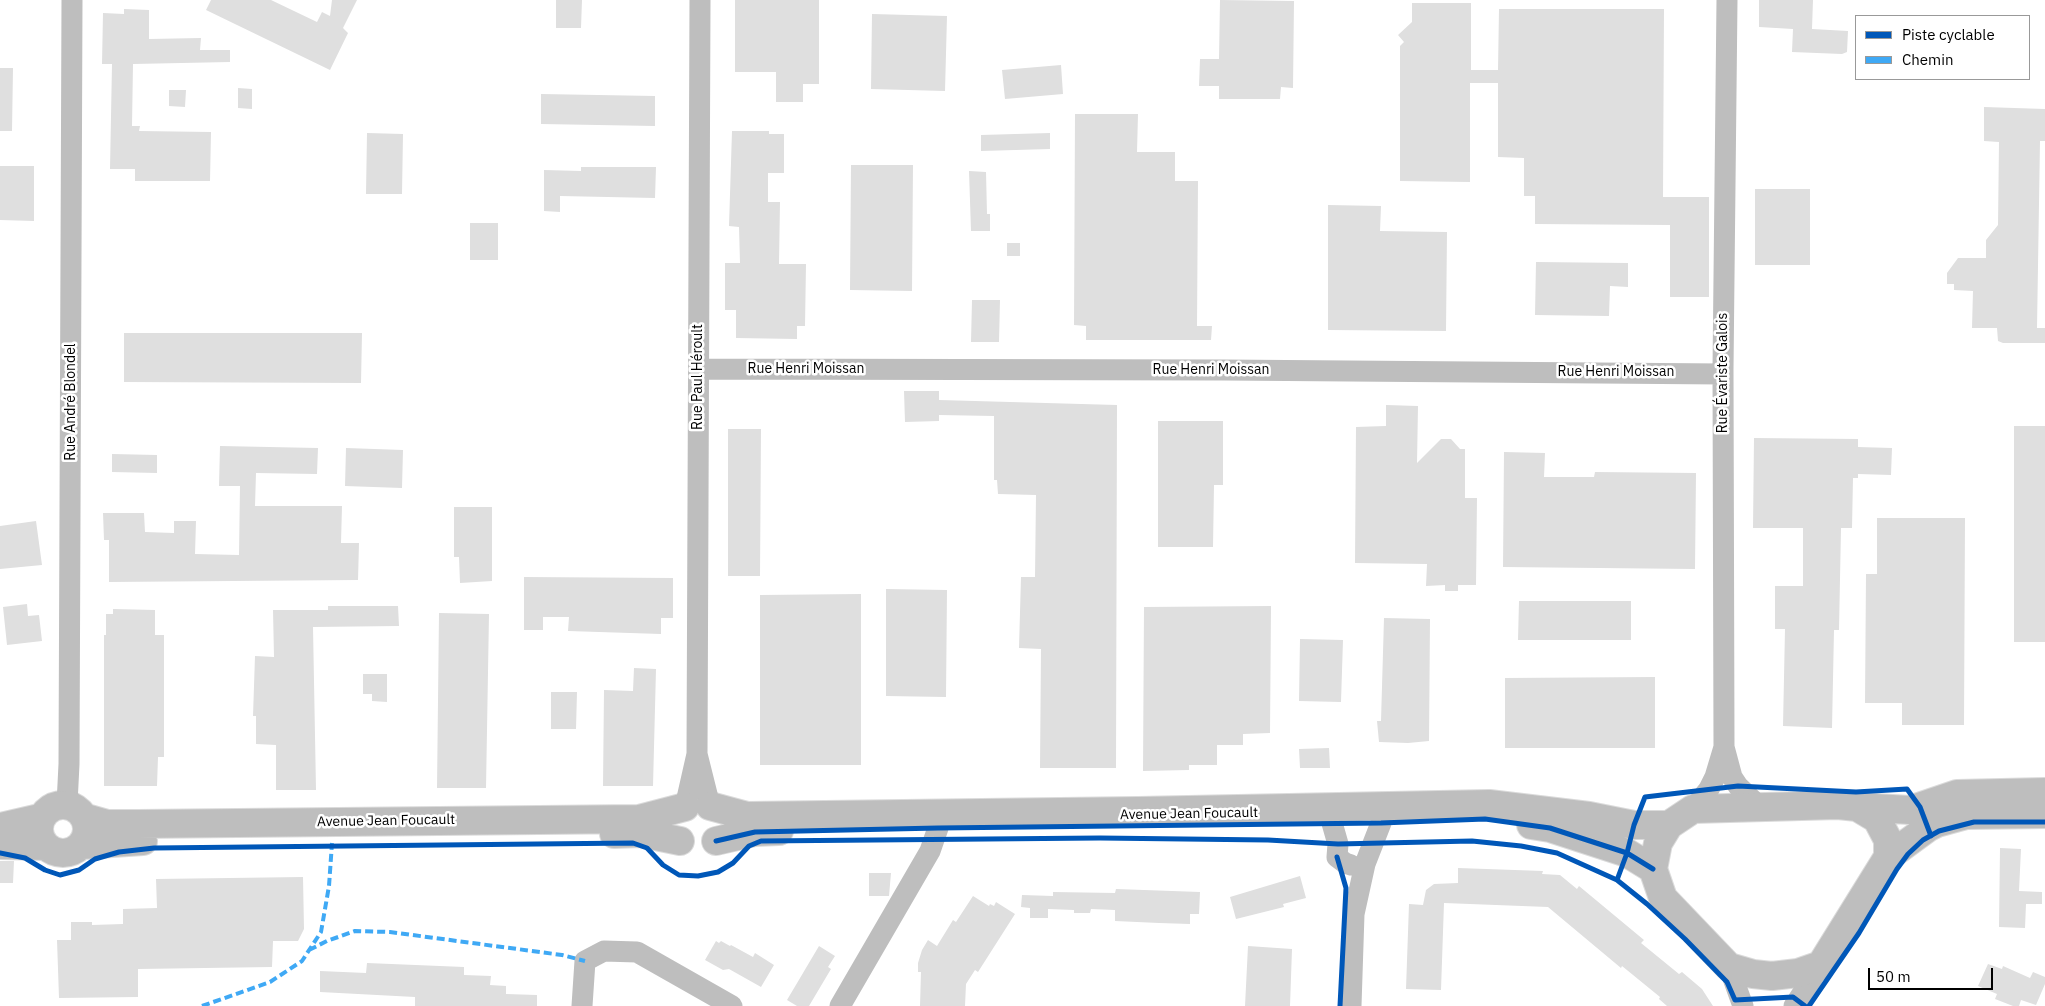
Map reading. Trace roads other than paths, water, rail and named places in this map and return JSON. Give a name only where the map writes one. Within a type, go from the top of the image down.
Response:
[{"type":"main road","points":[[2045,792],[1957,794],[1910,810],[1838,805],[1693,809],[1669,825],[1658,843],[1654,869],[1662,898],[1729,967],[1753,974],[1772,976],[1798,973],[1821,965],[1888,857],[1929,827],[1966,815],[2045,814]]},
{"type":"main road","name":"Avenue Jean Foucault","points":[[76,811],[107,824],[137,824],[639,819],[697,807],[746,816],[1138,812],[1489,804],[1589,816],[1634,825],[1669,825]]},
{"type":"main road","points":[[0,827],[40,818],[51,807],[76,811],[88,832],[82,845],[74,851],[63,853],[54,851],[46,846],[38,833],[40,818]]},
{"type":"main road","points":[[697,807],[719,816],[721,822],[720,835],[716,841],[708,847],[698,850],[688,848],[676,836],[675,823],[680,811],[697,807]]},
{"type":"main road","points":[[1857,807],[1877,819],[1888,840],[1888,857]]},
{"type":"main road","name":"Avenue Jean Foucault","points":[[716,841],[755,832],[1381,823],[1485,819],[1550,828],[1627,853],[1654,869]]},
{"type":"main road","name":"Avenue Jean Foucault","points":[[82,845],[137,841],[641,833],[680,841]]},
{"type":"main road","points":[[0,845],[46,846]]},
{"type":"street","name":"Rue André Blondel","points":[[72,0],[70,764],[76,811]]},
{"type":"street","name":"Rue Paul Héroult","points":[[697,807],[700,0]]},
{"type":"street","name":"Rue Évariste Galois","points":[[1727,0],[1723,374],[1724,747],[1732,777],[1738,786],[1760,807]]},
{"type":"street","name":"Rue Henri Moissan","points":[[699,369],[1723,374]]},
{"type":"street","name":"Rue Évariste Galois","points":[[1693,809],[1709,789],[1715,777],[1724,747]]},
{"type":"street","points":[[1332,823],[1338,844],[1337,857],[1345,864],[1351,865]]},
{"type":"street","points":[[1351,1006],[1354,914],[1365,864],[1381,823]]},
{"type":"street","points":[[840,1006],[930,851],[938,828]]},
{"type":"street","points":[[582,1006],[585,961],[604,951],[637,952],[732,1006]]},
{"type":"street","points":[[1794,1006],[1821,965]]},
{"type":"street","points":[[1729,967],[1743,1006]]}]
